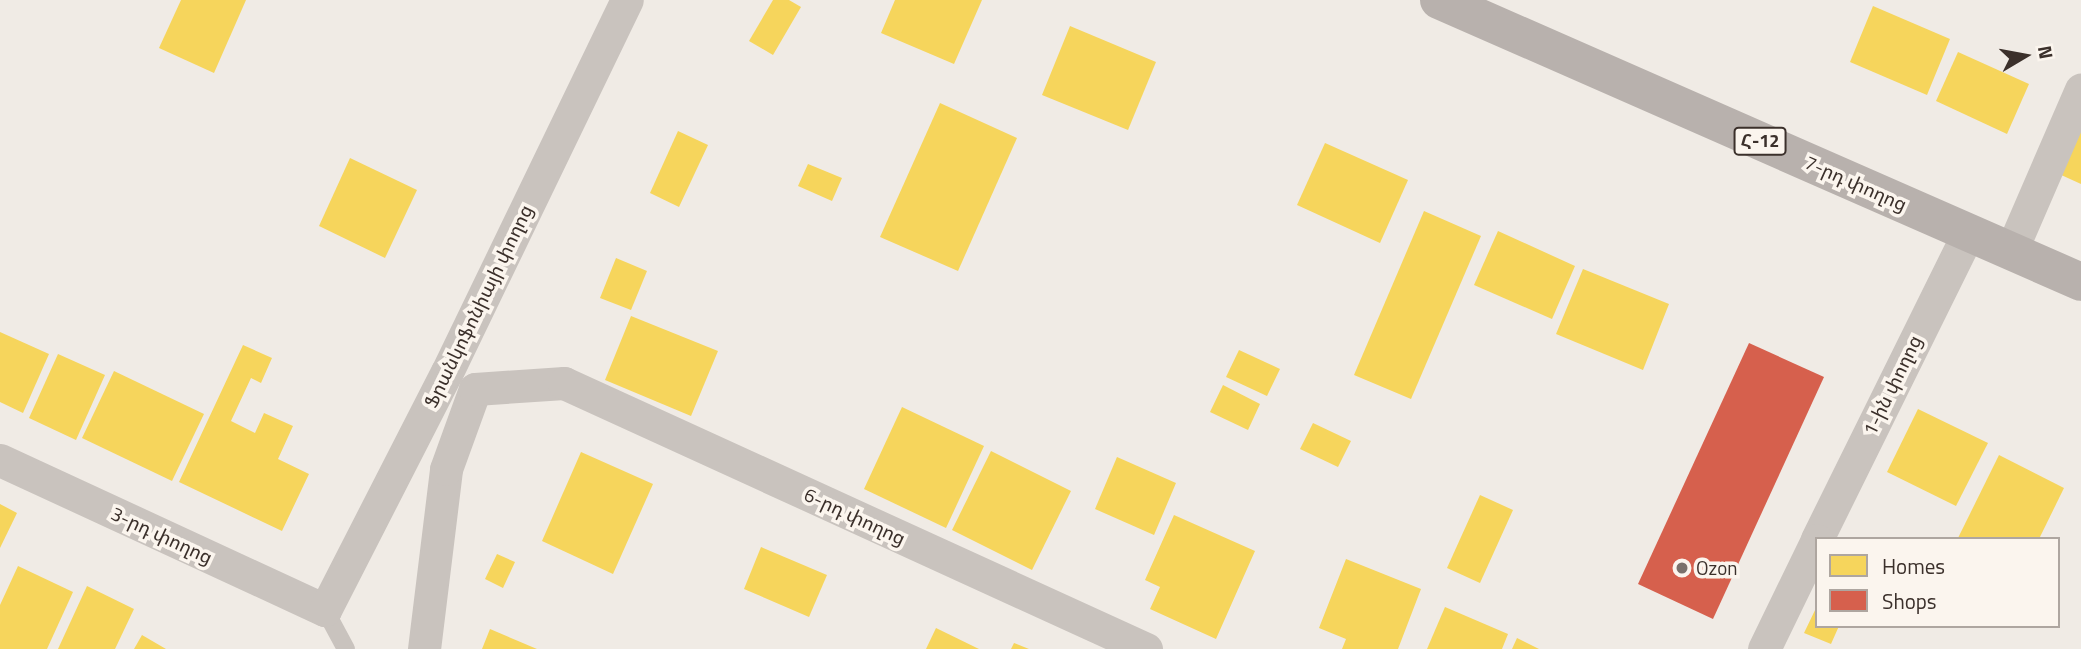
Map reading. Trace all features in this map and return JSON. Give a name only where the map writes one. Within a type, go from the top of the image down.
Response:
[{"type":"main road","name":"7-րդ փողոց","points":[[1439,0],[2081,282]]},
{"type":"street","name":"Ֆրանկոֆոնիայի փողոց","points":[[325,610],[447,372],[626,0]]},
{"type":"street","points":[[2011,251],[2081,89]]},
{"type":"street","name":"1-ին փողոց","points":[[1818,537],[1969,232]]},
{"type":"street","points":[[424,649],[446,469],[475,389],[447,372]]},
{"type":"street","name":"6-րդ փողոց","points":[[475,389],[564,383],[1146,649]]},
{"type":"street","name":"3-րդ փողոց","points":[[0,460],[325,610]]},
{"type":"street","name":"1-ին փողոց","points":[[1764,649],[1815,543]]},
{"type":"lane","points":[[325,610],[346,649]]},
{"type":"building: Homes","points":[[181,0],[246,0],[214,73],[159,48]]},
{"type":"building: Homes","points":[[773,0],[789,0],[801,7],[773,55],[749,41]]},
{"type":"building: Homes","points":[[895,0],[982,0],[954,64],[881,33]]},
{"type":"building: Homes","points":[[1873,6],[1950,39],[1927,95],[1850,62]]},
{"type":"building: Homes","points":[[1070,26],[1156,62],[1128,130],[1042,95]]},
{"type":"building: Homes","points":[[1958,52],[2029,84],[2007,134],[1936,101]]},
{"type":"building: Homes","points":[[940,103],[1017,138],[958,271],[880,237]]},
{"type":"building: Homes","points":[[2081,125],[2081,184],[2059,174]]},
{"type":"building: Homes","points":[[678,131],[708,145],[679,207],[650,193]]},
{"type":"building: Homes","points":[[1325,143],[1408,180],[1380,243],[1297,205]]},
{"type":"building: Homes","points":[[350,158],[417,190],[385,258],[319,226]]},
{"type":"building: Homes","points":[[808,164],[842,178],[832,201],[798,186]]},
{"type":"building: Homes","points":[[1424,211],[1481,236],[1411,399],[1354,375]]},
{"type":"building: Homes","points":[[1498,231],[1575,266],[1552,319],[1474,285]]},
{"type":"building: Homes","points":[[616,258],[647,271],[631,310],[600,298]]},
{"type":"building: Homes","points":[[1583,269],[1669,304],[1643,370],[1556,334]]},
{"type":"building: Homes","points":[[631,316],[718,351],[691,416],[605,380]]},
{"type":"building: Homes","points":[[0,332],[49,354],[23,413],[0,402]]},
{"type":"building: Homes","points":[[243,345],[272,358],[261,383],[251,378],[231,421],[255,433],[264,413],[293,426],[278,459],[309,474],[282,531],[179,482]]},
{"type":"building: Homes","points":[[1239,350],[1280,369],[1267,396],[1226,377]]},
{"type":"building: Homes","points":[[58,354],[105,375],[76,440],[29,418]]},
{"type":"building: Homes","points":[[114,371],[204,414],[172,481],[82,438]]},
{"type":"building: Homes","points":[[1223,385],[1260,404],[1248,430],[1210,412]]},
{"type":"building: Homes","points":[[902,407],[984,446],[946,528],[864,489]]},
{"type":"building: Homes","points":[[1918,409],[1988,443],[1956,506],[1887,472]]},
{"type":"building: Homes","points":[[1313,423],[1351,441],[1338,467],[1300,449]]},
{"type":"building: Homes","points":[[991,451],[1071,491],[1032,570],[952,530]]},
{"type":"building: Homes","points":[[581,452],[653,484],[613,574],[542,541]]},
{"type":"building: Homes","points":[[1999,455],[2064,488],[2040,537],[1958,537]]},
{"type":"building: Homes","points":[[1117,457],[1176,483],[1154,535],[1095,509]]},
{"type":"building: Homes","points":[[1480,495],[1513,510],[1480,583],[1447,568]]},
{"type":"building: Homes","points":[[0,504],[17,513],[0,548]]},
{"type":"building: Homes","points":[[1174,515],[1255,551],[1216,639],[1150,609],[1160,587],[1145,580]]},
{"type":"building: Homes","points":[[761,547],[827,575],[809,617],[744,589]]},
{"type":"building: Homes","points":[[497,554],[515,562],[503,588],[485,579]]},
{"type":"building: Homes","points":[[1346,559],[1421,589],[1398,649],[1342,649],[1346,639],[1319,628]]},
{"type":"building: Homes","points":[[18,566],[73,592],[47,649],[0,649],[0,605]]},
{"type":"building: Homes","points":[[87,586],[134,609],[115,649],[58,649]]},
{"type":"building: Homes","points":[[1445,607],[1508,634],[1502,649],[1427,649]]},
{"type":"building: Homes","points":[[1815,610],[1815,628],[1838,628],[1831,644],[1804,633]]},
{"type":"building: Homes","points":[[936,628],[979,649],[926,649]]},
{"type":"building: Homes","points":[[490,629],[537,649],[482,649]]},
{"type":"building: Homes","points":[[142,635],[166,649],[134,649]]},
{"type":"building: Homes","points":[[1517,638],[1539,649],[1512,649]]},
{"type":"building: Homes","points":[[1014,643],[1029,649],[1011,649]]},
{"type":"building: Shops","points":[[1749,343],[1824,377],[1713,619],[1638,584]]},
{"type":"place","name":"Ozon","points":[[1682,568]]}]
